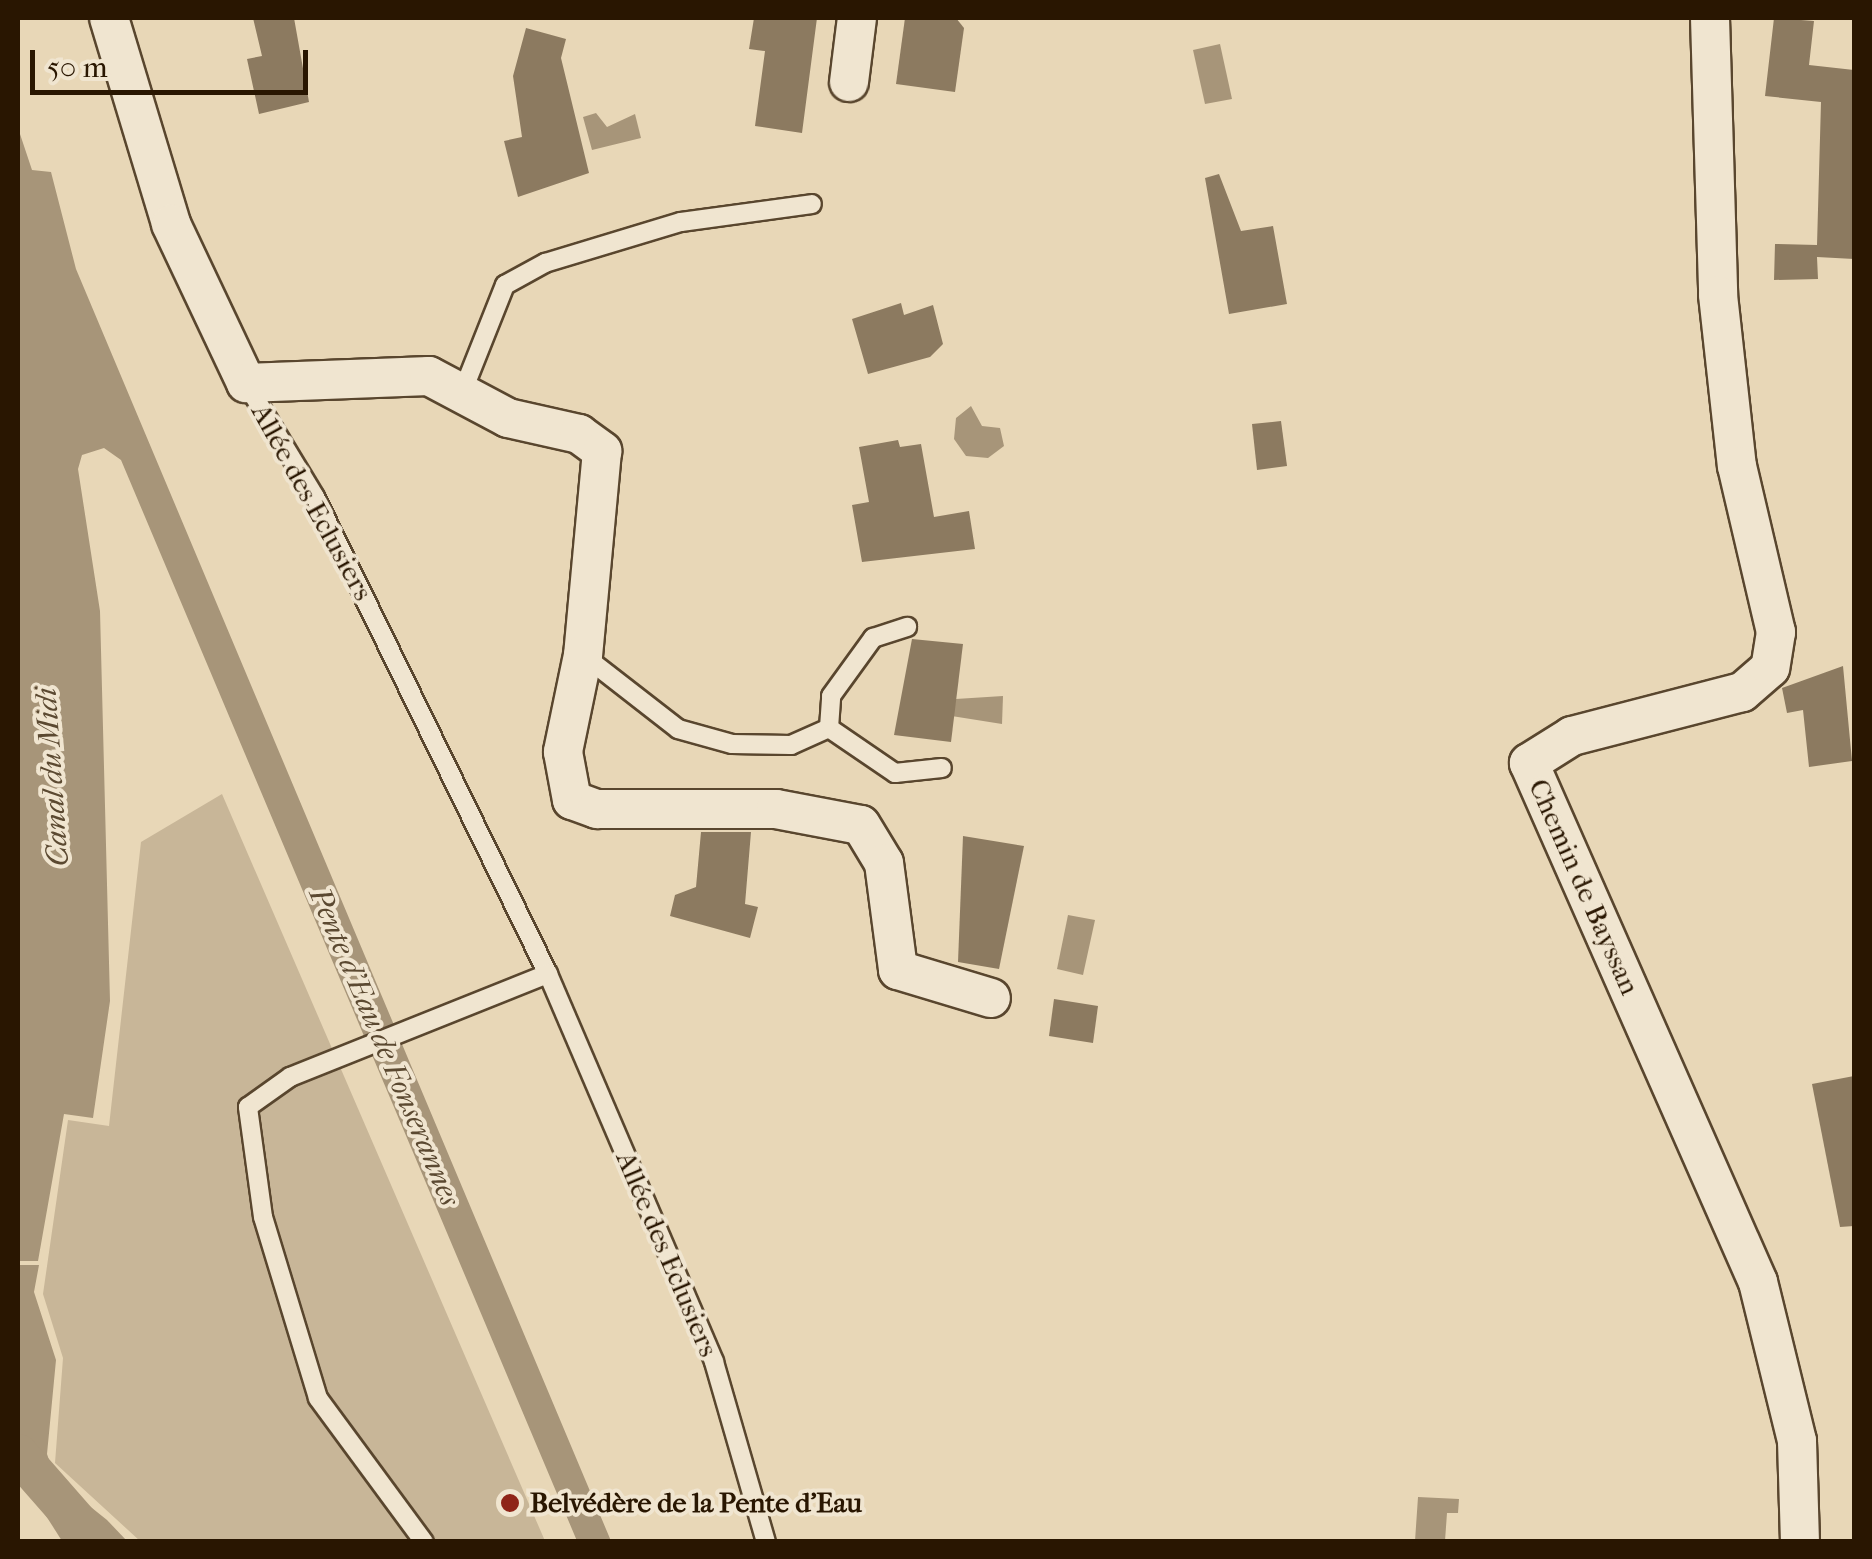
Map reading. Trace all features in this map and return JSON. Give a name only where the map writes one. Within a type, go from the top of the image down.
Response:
[{"type":"street","name":"Allée des Eclusiers","points":[[109,18],[170,224],[246,383]]},
{"type":"street","points":[[849,82],[857,18]]},
{"type":"street","name":"Chemin de Bayssan","points":[[1710,18],[1718,295],[1737,466],[1776,632],[1770,668],[1742,692],[1572,736],[1529,763],[1758,1282],[1798,1441],[1800,1542]]},
{"type":"street","points":[[246,383],[429,376],[464,388],[508,418],[578,434],[602,451],[583,654],[563,752],[572,800],[597,809],[776,809],[861,825],[884,863],[898,970],[992,998]]},
{"type":"lane","points":[[464,388],[506,285],[545,263],[681,222],[812,204]]},
{"type":"lane","name":"Allée des Eclusiers","points":[[246,383],[316,497],[548,974],[714,1362],[766,1542]]},
{"type":"lane","points":[[830,728],[831,696],[848,665],[873,638],[907,627]]},
{"type":"lane","points":[[583,654],[678,728],[732,744],[791,744],[830,728]]},
{"type":"lane","points":[[830,728],[895,773],[942,768]]},
{"type":"lane","points":[[424,1542],[318,1398],[294,1328],[246,1139],[248,1107],[290,1077],[548,974]]},
{"type":"shaded area","points":[[222,794],[545,1541],[140,1541],[55,1463],[63,1358],[43,1294],[68,1120],[109,1126],[141,842]]},
{"type":"water","points":[[1220,44],[1232,99],[1205,104],[1193,50]]},
{"type":"water","points":[[596,113],[607,127],[635,114],[641,138],[592,150],[583,117]]},
{"type":"water","name":"Pente d'Eau de Fonserannes","points":[[18,128],[32,170],[51,172],[76,269],[611,1541],[577,1541],[121,460],[104,448],[82,455],[78,469],[100,611],[110,1001],[93,1118],[64,1114],[38,1261],[18,1261]]},
{"type":"water","points":[[971,406],[982,426],[1000,428],[1004,446],[988,458],[966,456],[954,439],[956,418]]},
{"type":"water","points":[[1003,696],[1002,724],[939,714],[940,700]]},
{"type":"water","points":[[1068,915],[1095,920],[1083,975],[1057,969]]},
{"type":"water","points":[[18,1265],[39,1265],[34,1292],[56,1360],[47,1454],[55,1478],[35,1498],[18,1484]]},
{"type":"water","points":[[57,1480],[127,1541],[62,1541],[36,1500]]},
{"type":"water","points":[[1418,1497],[1459,1499],[1458,1513],[1447,1513],[1445,1541],[1415,1541]]},
{"type":"building","points":[[253,18],[294,18],[309,102],[259,114],[247,59],[262,56]]},
{"type":"building","points":[[754,18],[817,18],[802,133],[755,126],[765,51],[749,49]]},
{"type":"building","points":[[905,18],[956,18],[964,28],[955,92],[896,84]]},
{"type":"building","points":[[1774,18],[1814,21],[1809,65],[1854,70],[1854,259],[1817,257],[1818,279],[1774,280],[1775,244],[1817,245],[1821,102],[1765,96]]},
{"type":"building","points":[[526,28],[566,39],[561,58],[589,173],[518,197],[504,141],[522,137],[513,76]]},
{"type":"building","points":[[1219,174],[1241,231],[1273,226],[1287,304],[1229,314],[1205,178]]},
{"type":"building","points":[[901,303],[904,315],[933,305],[943,344],[930,357],[868,374],[852,319]]},
{"type":"building","points":[[1281,421],[1287,466],[1257,470],[1252,424]]},
{"type":"building","points":[[898,440],[900,447],[921,444],[934,517],[969,511],[975,549],[862,562],[852,505],[869,502],[859,447]]},
{"type":"building","points":[[912,639],[963,644],[951,742],[894,735]]},
{"type":"building","points":[[1843,666],[1852,761],[1809,767],[1803,710],[1787,713],[1782,688]]},
{"type":"building","points":[[701,832],[751,832],[745,904],[758,907],[750,938],[670,916],[675,895],[696,887]]},
{"type":"building","points":[[963,836],[1024,846],[999,969],[958,962]]},
{"type":"building","points":[[1054,999],[1098,1006],[1093,1043],[1049,1036]]},
{"type":"building","points":[[1854,1076],[1854,1226],[1840,1227],[1812,1084]]},
{"type":"waterway","name":"Canal du Midi","points":[[18,1454],[95,1542]]},
{"type":"place","name":"Belvédère de la Pente d'Eau","points":[[510,1503]]}]
